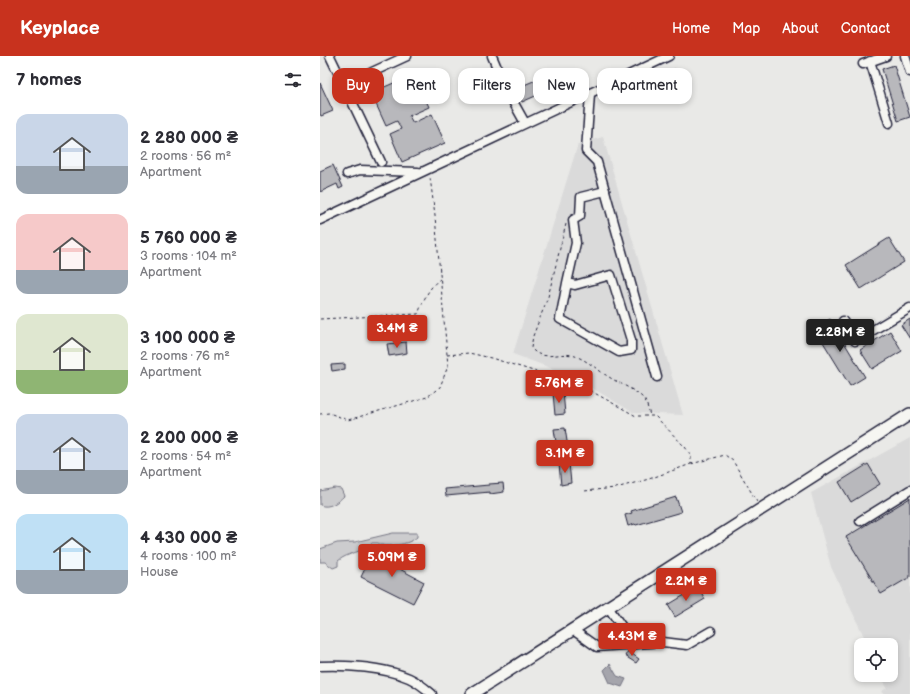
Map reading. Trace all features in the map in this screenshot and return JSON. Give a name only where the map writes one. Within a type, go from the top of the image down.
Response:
[{"type":"main road","points":[[472,694],[910,414]]},
{"type":"street","points":[[330,56],[336,68]]},
{"type":"street","points":[[381,68],[407,56]]},
{"type":"street","points":[[492,56],[506,89],[525,123]]},
{"type":"street","points":[[320,220],[669,56]]},
{"type":"street","points":[[886,56],[866,63],[889,123]]},
{"type":"street","points":[[905,56],[910,72]]},
{"type":"street","points":[[590,94],[586,151],[597,162],[658,377]]},
{"type":"street","points":[[353,104],[381,162]]},
{"type":"street","points":[[347,174],[360,170],[420,172]]},
{"type":"street","points":[[567,283],[575,285],[611,275],[631,340],[631,350],[618,352],[560,319],[567,283],[576,243],[573,220],[580,216],[581,197],[605,191]]},
{"type":"street","points":[[843,321],[855,341],[910,308]]},
{"type":"street","points":[[860,521],[910,490]]},
{"type":"street","points":[[608,607],[634,644]]},
{"type":"street","points":[[573,630],[597,647],[663,642],[687,645],[711,631]]},
{"type":"street","points":[[320,666],[366,668],[399,674],[416,682],[432,694]]},
{"type":"path","points":[[320,414],[329,413],[348,420],[393,408],[426,397],[440,387],[448,366],[435,216],[429,168]]},
{"type":"path","points":[[320,319],[418,314],[423,300],[434,283],[440,278]]},
{"type":"path","points":[[447,355],[469,353],[484,356],[571,380],[636,416],[655,416],[685,447],[690,455],[691,464]]},
{"type":"path","points":[[584,491],[623,486],[656,477],[691,464],[725,455],[733,462],[761,509]]},
{"type":"shaded area","points":[[603,137],[683,415],[634,413],[572,376],[513,354],[578,144]]},
{"type":"shaded area","points":[[910,438],[910,694],[884,694],[882,691],[887,688],[884,682],[898,682],[898,638],[865,638],[831,567],[811,493]]},
{"type":"shaded area","points":[[335,488],[341,489],[344,496],[336,503],[327,506],[320,505],[320,491]]},
{"type":"shaded area","points":[[393,533],[417,533],[417,537],[414,540],[404,544],[392,546],[372,543],[364,549],[342,558],[338,561],[338,566],[333,568],[325,562],[320,562],[320,549],[337,543],[355,542]]},
{"type":"shaded area","points":[[610,664],[617,676],[626,679],[622,687],[610,683],[604,670]]},
{"type":"building","points":[[894,65],[910,117],[898,121],[882,69]]},
{"type":"building","points":[[533,81],[533,97],[525,101],[525,85]]},
{"type":"building","points":[[320,83],[333,111],[321,116],[320,114]]},
{"type":"building","points":[[392,84],[392,104],[428,104],[429,107],[409,116],[413,123],[432,114],[445,143],[402,162],[390,134],[401,129],[397,121],[386,126],[376,104],[384,104],[384,87]]},
{"type":"building","points":[[333,165],[343,187],[339,189],[337,184],[320,192],[320,171]]},
{"type":"building","points":[[889,238],[904,262],[861,289],[846,265]]},
{"type":"building","points":[[830,319],[865,377],[850,386],[815,329]]},
{"type":"building","points":[[910,319],[910,339],[901,325]]},
{"type":"building","points":[[890,331],[902,351],[872,369],[860,350]]},
{"type":"building","points":[[406,342],[407,353],[389,356],[387,344]]},
{"type":"building","points":[[345,364],[345,369],[332,371],[331,365]]},
{"type":"building","points":[[563,392],[565,414],[555,415],[553,393]]},
{"type":"building","points":[[565,428],[568,448],[557,449],[554,429]]},
{"type":"building","points":[[569,463],[571,483],[561,485],[559,464]]},
{"type":"building","points":[[868,464],[880,484],[851,502],[839,482]]},
{"type":"building","points":[[503,483],[504,492],[446,496],[445,489]]},
{"type":"building","points":[[676,497],[681,512],[628,526],[625,515],[632,513],[631,511]]},
{"type":"building","points":[[910,498],[910,577],[881,594],[846,537]]},
{"type":"building","points":[[371,556],[382,561],[385,556],[396,562],[394,566],[424,582],[413,603],[361,577]]},
{"type":"building","points":[[698,587],[705,599],[675,617],[668,605]]},
{"type":"building","points":[[628,651],[639,659],[636,663],[625,656]]}]
